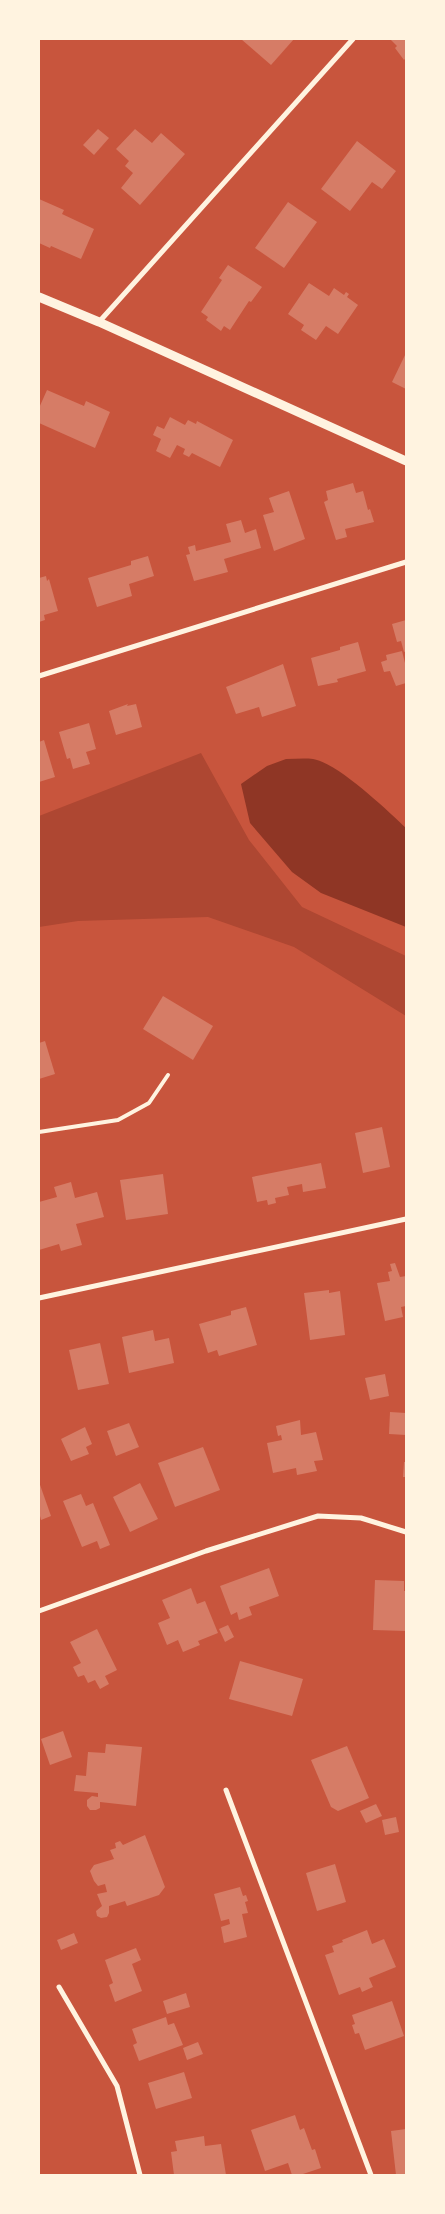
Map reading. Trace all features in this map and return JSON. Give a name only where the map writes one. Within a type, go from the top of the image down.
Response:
[{"type":"street","points":[[99,322],[353,39]]},
{"type":"street","points":[[39,297],[99,322],[406,462]]},
{"type":"street","points":[[39,676],[406,562]]},
{"type":"street","points":[[39,1298],[406,1219]]},
{"type":"street","points":[[39,1611],[206,1551],[318,1516],[361,1518],[406,1532]]},
{"type":"street","points":[[226,1790],[371,2175]]},
{"type":"street","points":[[59,1987],[116,2086],[140,2175]]},
{"type":"lane","points":[[39,1132],[118,1120],[150,1103],[168,1075]]},
{"type":"shaded area","points":[[201,753],[249,840],[302,907],[406,956],[406,1016],[294,947],[208,917],[78,921],[39,927],[39,816]]},
{"type":"shaded area","points":[[286,759],[313,759],[336,769],[406,828],[406,927],[321,893],[292,872],[250,823],[241,784],[267,766]]},
{"type":"building","points":[[241,39],[294,39],[271,65]]},
{"type":"building","points":[[390,39],[406,39],[406,58],[404,60],[395,48],[397,46]]},
{"type":"building","points":[[98,129],[109,138],[94,155],[83,145]]},
{"type":"building","points":[[135,129],[152,143],[161,133],[185,154],[140,205],[121,188],[133,173],[125,166],[129,161],[116,149]]},
{"type":"building","points":[[357,141],[396,171],[382,189],[372,182],[350,211],[321,189]]},
{"type":"building","points":[[39,199],[64,210],[62,214],[94,229],[81,259],[39,243]]},
{"type":"building","points":[[288,202],[317,222],[284,268],[255,248]]},
{"type":"building","points":[[228,265],[262,287],[251,302],[249,301],[230,330],[224,326],[221,331],[206,320],[208,317],[201,312],[222,280],[219,278]]},
{"type":"building","points":[[309,283],[329,296],[334,288],[344,295],[346,292],[349,294],[347,297],[358,305],[338,334],[326,326],[316,340],[301,330],[304,325],[288,314]]},
{"type":"building","points":[[406,353],[406,389],[392,382]]},
{"type":"building","points":[[47,390],[84,406],[86,401],[110,412],[95,448],[39,423],[39,408]]},
{"type":"building","points":[[170,417],[185,425],[188,420],[196,424],[197,421],[233,440],[220,467],[192,453],[189,457],[183,454],[185,449],[177,445],[170,458],[156,451],[161,439],[153,435],[157,426],[164,429]]},
{"type":"building","points":[[353,483],[356,493],[363,491],[368,510],[370,509],[374,522],[345,529],[347,537],[336,540],[324,502],[328,500],[326,491]]},
{"type":"building","points":[[289,491],[305,539],[274,551],[263,515],[274,512],[269,498]]},
{"type":"building","points":[[241,520],[245,533],[256,529],[261,548],[224,559],[228,572],[194,581],[186,555],[190,554],[188,547],[195,545],[196,551],[231,542],[226,524]]},
{"type":"building","points":[[148,556],[154,576],[129,584],[132,596],[97,607],[88,578],[131,565],[131,561]]},
{"type":"building","points":[[46,576],[47,581],[49,579],[58,611],[44,615],[45,620],[39,622],[39,578]]},
{"type":"building","points":[[406,620],[406,651],[404,652],[401,641],[397,642],[392,624]]},
{"type":"building","points":[[358,642],[366,671],[337,679],[338,682],[318,686],[311,658],[340,650],[340,647]]},
{"type":"building","points":[[402,651],[406,667],[406,683],[396,686],[390,671],[384,672],[381,662],[387,660],[386,655]]},
{"type":"building","points":[[283,664],[296,706],[262,717],[259,707],[236,714],[226,687]]},
{"type":"building","points":[[128,704],[127,706],[136,704],[142,727],[116,735],[109,711]]},
{"type":"building","points":[[89,723],[96,749],[86,752],[90,764],[73,769],[70,758],[67,759],[59,732]]},
{"type":"building","points":[[44,740],[55,777],[39,782],[39,742]]},
{"type":"building","points":[[163,996],[213,1026],[193,1060],[143,1029]]},
{"type":"building","points":[[45,1041],[55,1074],[39,1079],[39,1043]]},
{"type":"building","points":[[382,1127],[390,1167],[363,1173],[355,1133]]},
{"type":"building","points":[[321,1163],[326,1188],[303,1192],[302,1184],[287,1187],[289,1195],[275,1198],[276,1203],[268,1205],[267,1200],[257,1202],[252,1177]]},
{"type":"building","points":[[163,1174],[168,1214],[126,1220],[120,1180]]},
{"type":"building","points":[[71,1182],[75,1198],[97,1192],[104,1217],[76,1224],[82,1245],[61,1251],[59,1244],[39,1250],[39,1202],[57,1197],[54,1187]]},
{"type":"building","points":[[395,1263],[400,1277],[406,1276],[406,1306],[401,1307],[403,1317],[385,1321],[377,1283],[390,1281],[388,1272],[392,1271],[390,1264]]},
{"type":"building","points":[[329,1290],[329,1293],[340,1291],[345,1335],[310,1340],[304,1293]]},
{"type":"building","points":[[246,1307],[257,1345],[219,1356],[217,1350],[208,1353],[199,1324],[231,1315],[231,1311]]},
{"type":"building","points":[[153,1330],[155,1341],[169,1338],[174,1363],[129,1373],[122,1337]]},
{"type":"building","points":[[100,1343],[109,1384],[78,1390],[69,1350]]},
{"type":"building","points":[[385,1374],[389,1396],[370,1400],[365,1378]]},
{"type":"building","points":[[390,1412],[406,1413],[406,1435],[389,1434]]},
{"type":"building","points":[[300,1420],[301,1435],[316,1432],[323,1460],[314,1461],[317,1471],[297,1475],[296,1468],[273,1473],[267,1443],[282,1440],[281,1435],[278,1436],[276,1426]]},
{"type":"building","points":[[129,1423],[139,1447],[116,1456],[107,1431]]},
{"type":"building","points":[[85,1427],[92,1444],[86,1447],[89,1454],[71,1461],[61,1439]]},
{"type":"building","points":[[203,1447],[220,1490],[175,1507],[158,1463]]},
{"type":"building","points":[[404,1462],[406,1462],[406,1477],[403,1477]]},
{"type":"building","points":[[39,1482],[51,1516],[41,1520],[39,1512]]},
{"type":"building","points":[[140,1483],[158,1519],[130,1532],[113,1497]]},
{"type":"building","points":[[81,1494],[86,1506],[93,1503],[110,1545],[100,1549],[97,1541],[82,1547],[63,1501]]},
{"type":"building","points":[[269,1568],[279,1596],[249,1607],[252,1615],[239,1620],[237,1612],[231,1615],[220,1586]]},
{"type":"building","points":[[375,1580],[404,1581],[404,1591],[406,1591],[406,1631],[373,1630]]},
{"type":"building","points":[[191,1588],[197,1604],[205,1601],[218,1633],[198,1641],[200,1645],[183,1652],[178,1640],[167,1645],[158,1623],[170,1618],[162,1600]]},
{"type":"building","points":[[228,1625],[234,1637],[225,1642],[219,1629]]},
{"type":"building","points":[[97,1629],[117,1670],[105,1676],[109,1684],[100,1689],[95,1680],[88,1683],[84,1675],[78,1677],[73,1667],[81,1663],[70,1642]]},
{"type":"building","points":[[240,1661],[303,1679],[292,1716],[229,1699]]},
{"type":"building","points":[[63,1731],[72,1757],[50,1765],[41,1739]]},
{"type":"building","points":[[106,1744],[142,1747],[136,1806],[100,1802],[100,1808],[90,1810],[87,1806],[87,1800],[92,1796],[98,1797],[98,1793],[74,1791],[76,1775],[86,1776],[88,1752],[105,1753]]},
{"type":"building","points":[[347,1746],[369,1798],[338,1811],[331,1807],[311,1760]]},
{"type":"building","points":[[376,1804],[382,1816],[366,1823],[360,1811]]},
{"type":"building","points":[[396,1817],[399,1832],[385,1835],[382,1820]]},
{"type":"building","points":[[145,1835],[165,1887],[159,1895],[127,1906],[125,1901],[109,1906],[107,1917],[101,1918],[97,1916],[96,1911],[102,1906],[97,1894],[107,1892],[105,1884],[98,1886],[90,1871],[94,1865],[114,1859],[110,1850],[116,1848],[115,1843],[120,1841],[123,1845]]},
{"type":"building","points":[[335,1864],[346,1902],[317,1911],[306,1873]]},
{"type":"building","points":[[240,1887],[243,1896],[246,1895],[248,1901],[245,1902],[248,1913],[242,1914],[247,1937],[224,1943],[221,1927],[230,1924],[229,1919],[221,1921],[214,1894]]},
{"type":"building","points":[[367,1930],[372,1944],[384,1939],[396,1967],[369,1978],[373,1987],[362,1992],[360,1987],[339,1995],[325,1955],[334,1952],[332,1946],[343,1942],[342,1940]]},
{"type":"building","points":[[74,1933],[78,1943],[61,1950],[57,1940]]},
{"type":"building","points":[[136,1948],[141,1960],[132,1964],[142,1991],[115,2002],[109,1985],[113,1983],[105,1960]]},
{"type":"building","points":[[186,1993],[190,2007],[167,2014],[163,2001]]},
{"type":"building","points":[[392,2001],[404,2036],[365,2050],[359,2033],[355,2034],[352,2025],[355,2024],[352,2015]]},
{"type":"building","points":[[166,2017],[168,2025],[174,2023],[183,2045],[139,2061],[133,2045],[137,2043],[132,2029]]},
{"type":"building","points":[[198,2042],[203,2054],[187,2060],[183,2048]]},
{"type":"building","points":[[184,2072],[192,2098],[156,2109],[148,2083]]},
{"type":"building","points":[[295,2115],[300,2130],[304,2128],[312,2150],[315,2149],[321,2168],[300,2175],[292,2175],[288,2163],[265,2171],[251,2130]]},
{"type":"building","points":[[406,2129],[406,2175],[396,2175],[391,2131]]},
{"type":"building","points":[[204,2136],[205,2146],[221,2144],[226,2175],[174,2175],[171,2152],[177,2151],[175,2141]]}]
